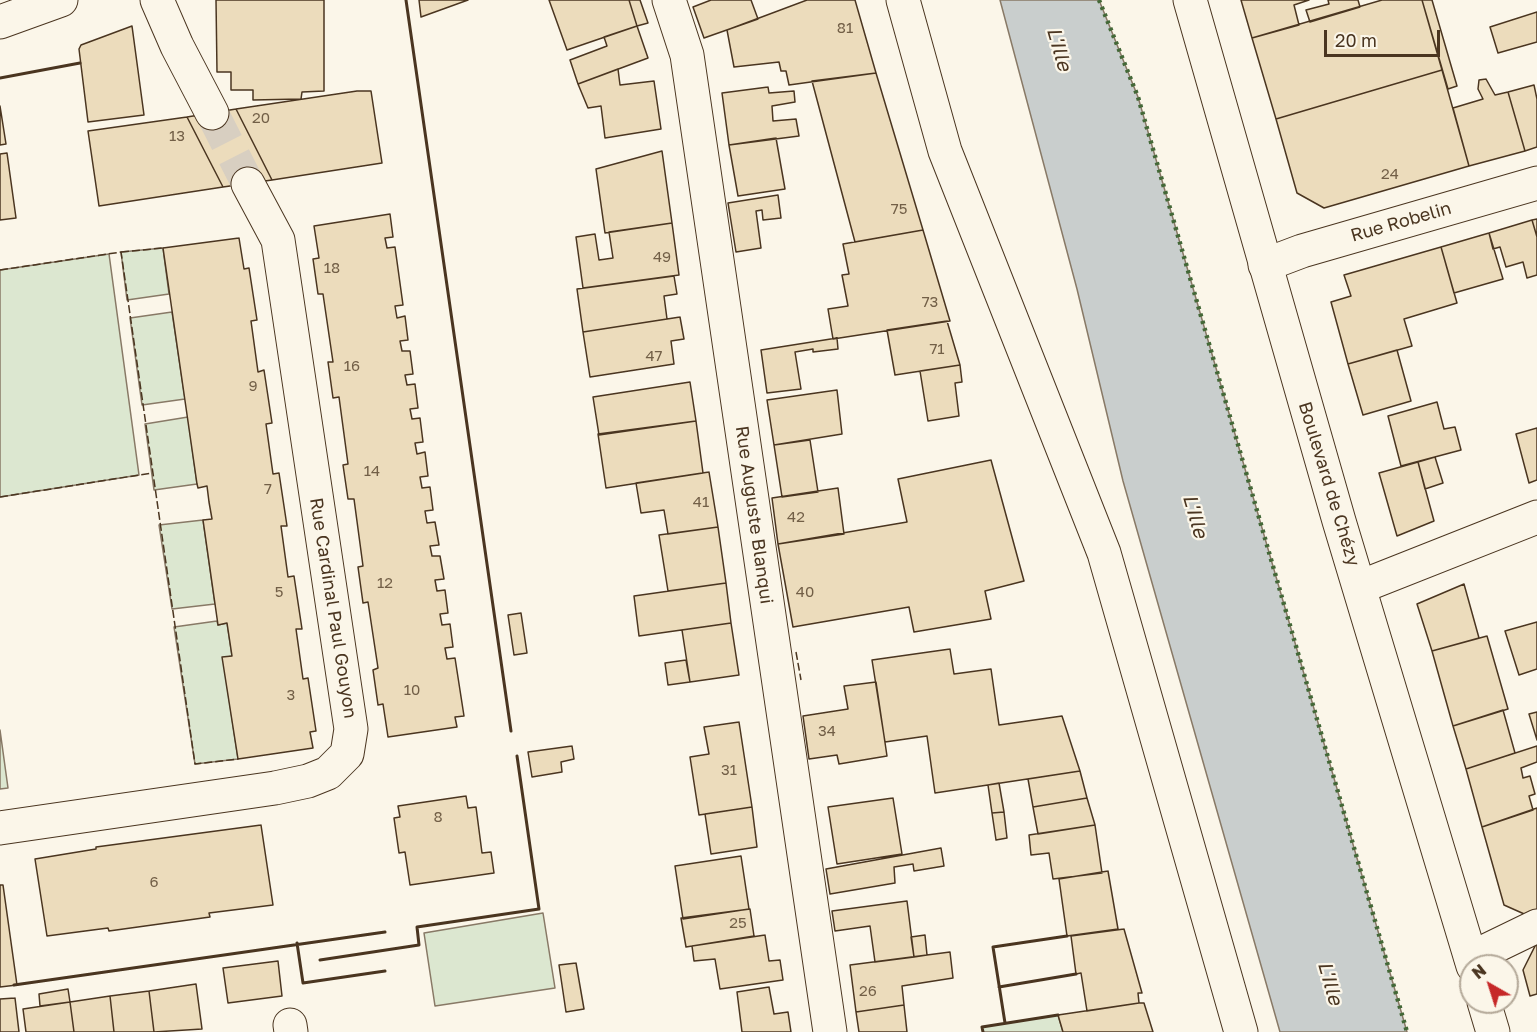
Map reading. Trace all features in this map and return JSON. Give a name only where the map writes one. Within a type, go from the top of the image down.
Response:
[{"type":"street","points":[[0,22],[61,0]]},
{"type":"street","points":[[157,0],[177,46],[212,113]]},
{"type":"street","name":"Rue Auguste Blanqui","points":[[669,0],[687,55],[830,1032]]},
{"type":"street","points":[[903,0],[945,151],[1104,553],[1241,1032]]},
{"type":"street","name":"Boulevard de Chézy","points":[[1190,0],[1265,265],[1470,954]]},
{"type":"street","name":"Rue Robelin","points":[[1265,265],[1302,251],[1537,183]]},
{"type":"street","name":"Rue Cardinal Paul Gouyon","points":[[0,828],[286,786],[328,773],[347,754],[351,729],[278,240],[248,184]]},
{"type":"street","points":[[1360,587],[1537,518]]},
{"type":"street","points":[[1486,954],[1537,926]]},
{"type":"street","points":[[1488,1014],[1493,1032]]},
{"type":"green space","points":[[163,248],[169,294],[127,300],[121,252]]},
{"type":"green space","points":[[109,254],[139,475],[0,497],[0,270]]},
{"type":"green space","points":[[172,312],[185,399],[142,405],[130,318]]},
{"type":"green space","points":[[188,417],[197,484],[154,490],[145,424]]},
{"type":"green space","points":[[203,520],[215,604],[172,609],[159,525]]},
{"type":"green space","points":[[217,621],[218,625],[227,623],[232,656],[223,658],[238,759],[195,764],[174,627]]},
{"type":"green space","points":[[0,730],[8,788],[0,789]]},
{"type":"green space","points":[[543,913],[555,988],[435,1006],[424,933]]},
{"type":"green space","points":[[1058,1015],[1063,1032],[983,1032],[982,1027]]},
{"type":"water","name":"L'Ille","points":[[1000,0],[1099,0],[1138,97],[1407,1032],[1280,1032],[1123,481],[1077,289]]},
{"type":"building","points":[[216,0],[324,0],[324,91],[302,92],[301,99],[253,100],[253,90],[231,90],[231,72],[217,72]]},
{"type":"building","points":[[419,0],[468,0],[421,17]]},
{"type":"building","points":[[549,0],[629,0],[637,26],[567,50]]},
{"type":"building","points":[[629,0],[640,0],[648,23],[637,26]]},
{"type":"building","points":[[711,0],[751,0],[758,19],[704,38],[693,7]]},
{"type":"building","points":[[807,0],[855,0],[876,73],[789,85],[786,71],[781,71],[779,62],[734,67],[727,30]]},
{"type":"building","points":[[1241,0],[1309,0],[1294,5],[1299,25],[1252,38]]},
{"type":"building","points":[[1328,0],[1358,0],[1360,7],[1310,22],[1306,10],[1329,4]]},
{"type":"building","points":[[1382,0],[1422,0],[1442,70],[1276,119],[1252,38]]},
{"type":"building","points":[[1422,0],[1432,0],[1457,86],[1448,89]]},
{"type":"building","points":[[1537,12],[1537,42],[1498,53],[1490,27]]},
{"type":"building","points":[[132,26],[144,115],[88,122],[79,49],[81,45]]},
{"type":"building","points":[[637,26],[648,58],[578,84],[570,60],[607,46],[604,37]]},
{"type":"building","points":[[618,69],[620,85],[654,81],[661,129],[605,138],[601,106],[588,108],[578,84]]},
{"type":"building","points":[[1442,70],[1469,166],[1324,208],[1297,193],[1276,119]]},
{"type":"building","points":[[876,73],[923,230],[855,242],[812,81]]},
{"type":"building","points":[[1486,79],[1495,95],[1508,92],[1525,151],[1469,166],[1453,108],[1483,99],[1478,89],[1479,80]]},
{"type":"building","points":[[1534,85],[1537,99],[1537,147],[1525,151],[1508,92]]},
{"type":"building","points":[[768,87],[769,93],[794,91],[795,102],[772,106],[773,121],[796,119],[799,136],[729,145],[722,93]]},
{"type":"building","points":[[357,91],[371,91],[382,163],[272,180],[236,109]]},
{"type":"building","points":[[0,106],[6,144],[0,145]]},
{"type":"building","points":[[236,109],[272,180],[223,187],[187,117]]},
{"type":"building","points":[[187,117],[223,187],[99,206],[88,131]]},
{"type":"building","points":[[776,138],[785,189],[738,196],[729,145]]},
{"type":"building","points":[[662,151],[672,223],[605,233],[596,169]]},
{"type":"building","points":[[7,153],[16,218],[0,220],[0,154]]},
{"type":"building","points":[[778,195],[781,218],[763,220],[762,210],[756,211],[761,248],[736,252],[728,203]]},
{"type":"building","points":[[390,214],[393,237],[385,238],[387,248],[395,247],[403,305],[395,306],[397,318],[405,316],[408,340],[400,341],[402,351],[410,351],[413,374],[405,375],[407,385],[415,384],[418,408],[410,409],[412,419],[420,418],[423,442],[415,443],[417,454],[425,452],[428,476],[420,477],[422,488],[430,487],[433,510],[425,511],[427,523],[435,522],[439,545],[430,546],[432,556],[440,556],[444,579],[435,580],[437,591],[445,590],[448,613],[440,614],[442,625],[450,624],[453,647],[445,648],[447,659],[455,658],[464,716],[455,717],[457,727],[388,737],[383,704],[378,705],[373,670],[378,668],[368,602],[363,603],[358,567],[363,566],[354,499],[348,499],[343,465],[348,464],[339,397],[333,398],[328,362],[333,362],[323,294],[318,294],[313,259],[319,258],[314,226]]},
{"type":"building","points":[[1537,219],[1537,237],[1532,220]]},
{"type":"building","points":[[1532,220],[1537,237],[1537,275],[1527,278],[1523,262],[1506,267],[1500,247],[1493,249],[1489,233]]},
{"type":"building","points":[[672,223],[679,275],[583,288],[576,237],[595,234],[599,260],[613,258],[609,232]]},
{"type":"building","points":[[923,230],[950,321],[833,339],[828,309],[848,306],[842,275],[849,274],[843,244]]},
{"type":"building","points":[[1489,233],[1503,279],[1454,293],[1441,247]]},
{"type":"building","points":[[239,238],[244,269],[249,268],[257,320],[251,321],[258,372],[264,370],[272,423],[266,424],[273,474],[279,473],[287,526],[281,526],[288,577],[294,576],[302,629],[296,629],[303,679],[308,678],[316,731],[310,732],[313,748],[238,759],[222,657],[232,656],[227,623],[218,625],[203,520],[212,519],[207,486],[198,488],[197,484],[163,248]]},
{"type":"building","points":[[1441,247],[1457,303],[1404,319],[1412,346],[1348,364],[1331,302],[1351,296],[1344,275]]},
{"type":"building","points":[[674,276],[677,294],[664,296],[667,319],[583,332],[577,289]]},
{"type":"building","points":[[680,317],[684,339],[671,341],[674,364],[590,377],[583,332]]},
{"type":"building","points":[[947,321],[960,365],[895,375],[887,330]]},
{"type":"building","points":[[837,338],[838,349],[795,352],[801,389],[767,393],[761,350]]},
{"type":"building","points":[[1397,350],[1411,401],[1363,415],[1348,364]]},
{"type":"building","points":[[960,365],[962,382],[955,383],[959,416],[928,421],[920,371]]},
{"type":"building","points":[[690,382],[696,421],[599,435],[593,397]]},
{"type":"building","points":[[837,390],[842,434],[774,445],[767,400]]},
{"type":"building","points":[[1437,402],[1444,429],[1455,427],[1461,450],[1401,466],[1388,416]]},
{"type":"building","points":[[696,421],[703,473],[606,488],[598,434]]},
{"type":"building","points":[[1537,428],[1537,480],[1529,483],[1516,434]]},
{"type":"building","points":[[810,440],[818,492],[782,497],[774,445]]},
{"type":"building","points":[[1435,457],[1443,483],[1425,489],[1418,462]]},
{"type":"building","points":[[991,460],[1024,581],[985,591],[991,619],[914,632],[909,607],[793,627],[778,544],[907,522],[898,479]]},
{"type":"building","points":[[1418,462],[1434,521],[1397,536],[1379,473]]},
{"type":"building","points":[[709,472],[718,527],[668,534],[664,510],[641,513],[636,483]]},
{"type":"building","points":[[838,488],[844,534],[778,544],[772,498]]},
{"type":"building","points":[[718,527],[726,583],[668,591],[659,535]]},
{"type":"building","points":[[726,583],[731,623],[639,636],[634,596]]},
{"type":"building","points":[[1464,584],[1479,638],[1432,651],[1417,604]]},
{"type":"building","points":[[521,613],[527,653],[514,655],[508,615]]},
{"type":"building","points":[[1537,622],[1537,669],[1519,675],[1505,631]]},
{"type":"building","points":[[731,623],[739,675],[690,682],[682,630]]},
{"type":"building","points":[[1487,636],[1508,709],[1453,726],[1432,651]]},
{"type":"building","points":[[950,649],[954,674],[991,669],[999,725],[1062,716],[1080,771],[935,793],[927,736],[885,742],[872,660]]},
{"type":"building","points":[[686,660],[690,682],[668,685],[665,663]]},
{"type":"building","points":[[876,682],[887,756],[839,764],[837,755],[809,759],[803,716],[848,709],[844,686]]},
{"type":"building","points":[[1503,710],[1515,753],[1466,769],[1453,726]]},
{"type":"building","points":[[1537,712],[1537,740],[1529,714]]},
{"type":"building","points":[[739,722],[752,807],[699,815],[690,757],[709,754],[704,727]]},
{"type":"building","points":[[572,746],[574,759],[561,762],[562,772],[532,777],[528,752]]},
{"type":"building","points":[[1537,746],[1537,762],[1521,768],[1523,778],[1530,776],[1535,794],[1529,796],[1533,810],[1482,827],[1466,769]]},
{"type":"building","points":[[1080,771],[1087,798],[1033,807],[1028,779]]},
{"type":"building","points":[[999,783],[1004,812],[992,813],[988,785]]},
{"type":"building","points":[[466,796],[468,808],[476,807],[482,853],[491,852],[494,873],[410,885],[405,852],[399,853],[394,818],[400,817],[398,806]]},
{"type":"building","points":[[893,798],[902,854],[837,864],[828,807]]},
{"type":"building","points":[[1087,798],[1095,825],[1038,834],[1033,807]]},
{"type":"building","points":[[752,807],[757,847],[711,854],[705,814]]},
{"type":"building","points":[[1537,808],[1537,914],[1531,917],[1504,905],[1482,827]]},
{"type":"building","points":[[1004,812],[1007,838],[996,840],[992,813]]},
{"type":"building","points":[[261,825],[273,905],[209,913],[210,917],[109,931],[108,928],[47,936],[35,859],[96,849],[96,847]]},
{"type":"building","points":[[1095,825],[1102,873],[1053,879],[1049,853],[1031,855],[1029,835]]},
{"type":"building","points":[[941,848],[944,866],[914,871],[913,864],[894,867],[895,883],[830,894],[826,869]]},
{"type":"building","points":[[741,856],[749,909],[683,919],[675,866]]},
{"type":"building","points":[[1108,871],[1118,929],[1067,936],[1059,879]]},
{"type":"building","points":[[0,885],[3,885],[17,985],[0,987]]},
{"type":"building","points":[[907,901],[914,957],[875,962],[870,926],[835,931],[832,911]]},
{"type":"building","points":[[750,909],[754,936],[686,947],[681,918]]},
{"type":"building","points":[[1124,929],[1142,993],[1138,993],[1139,1003],[1087,1011],[1081,973],[1076,974],[1071,936]]},
{"type":"building","points":[[765,935],[769,961],[780,960],[783,980],[720,989],[715,959],[694,961],[692,946]]},
{"type":"building","points":[[925,935],[927,955],[914,957],[911,937]]},
{"type":"building","points":[[1537,942],[1537,994],[1530,996],[1523,970]]},
{"type":"building","points":[[950,952],[953,978],[902,986],[904,1005],[856,1012],[850,965]]},
{"type":"building","points":[[278,961],[282,996],[228,1003],[223,968]]},
{"type":"building","points":[[576,963],[584,1009],[566,1012],[559,965]]},
{"type":"building","points":[[196,984],[202,1029],[154,1032],[149,991]]},
{"type":"building","points":[[769,987],[774,1014],[788,1012],[791,1032],[742,1032],[737,992]]},
{"type":"building","points":[[68,989],[70,1002],[40,1006],[39,994]]},
{"type":"building","points":[[149,991],[154,1032],[114,1032],[110,996]]},
{"type":"building","points":[[110,996],[114,1032],[74,1032],[70,1002]]},
{"type":"building","points":[[15,998],[19,1032],[0,1032],[0,999]]},
{"type":"building","points":[[70,1002],[74,1032],[26,1032],[23,1009]]},
{"type":"building","points":[[1144,1003],[1153,1032],[1063,1032],[1058,1015]]},
{"type":"building","points":[[904,1005],[907,1032],[859,1032],[856,1012]]},
{"type":"tunnel","points":[[212,113],[248,184]]},
{"type":"hedge","points":[[1099,0],[1138,97],[1407,1032]]},
{"type":"fence","points":[[121,252],[163,248]]},
{"type":"fence","points":[[0,270],[121,252],[195,764],[238,759]]},
{"type":"fence","points":[[0,497],[152,473]]},
{"type":"fence","points":[[796,652],[801,680]]},
{"type":"wall","points":[[406,0],[511,731]]},
{"type":"wall","points":[[0,78],[80,63]]},
{"type":"wall","points":[[320,960],[419,945],[417,927],[539,909],[517,756]]},
{"type":"wall","points":[[14,985],[385,932]]},
{"type":"wall","points":[[1005,1023],[993,947],[1067,936]]},
{"type":"wall","points":[[297,943],[303,983],[385,971]]},
{"type":"wall","points":[[999,987],[1076,974]]},
{"type":"wall","points":[[983,1032],[982,1027],[1058,1015]]}]
